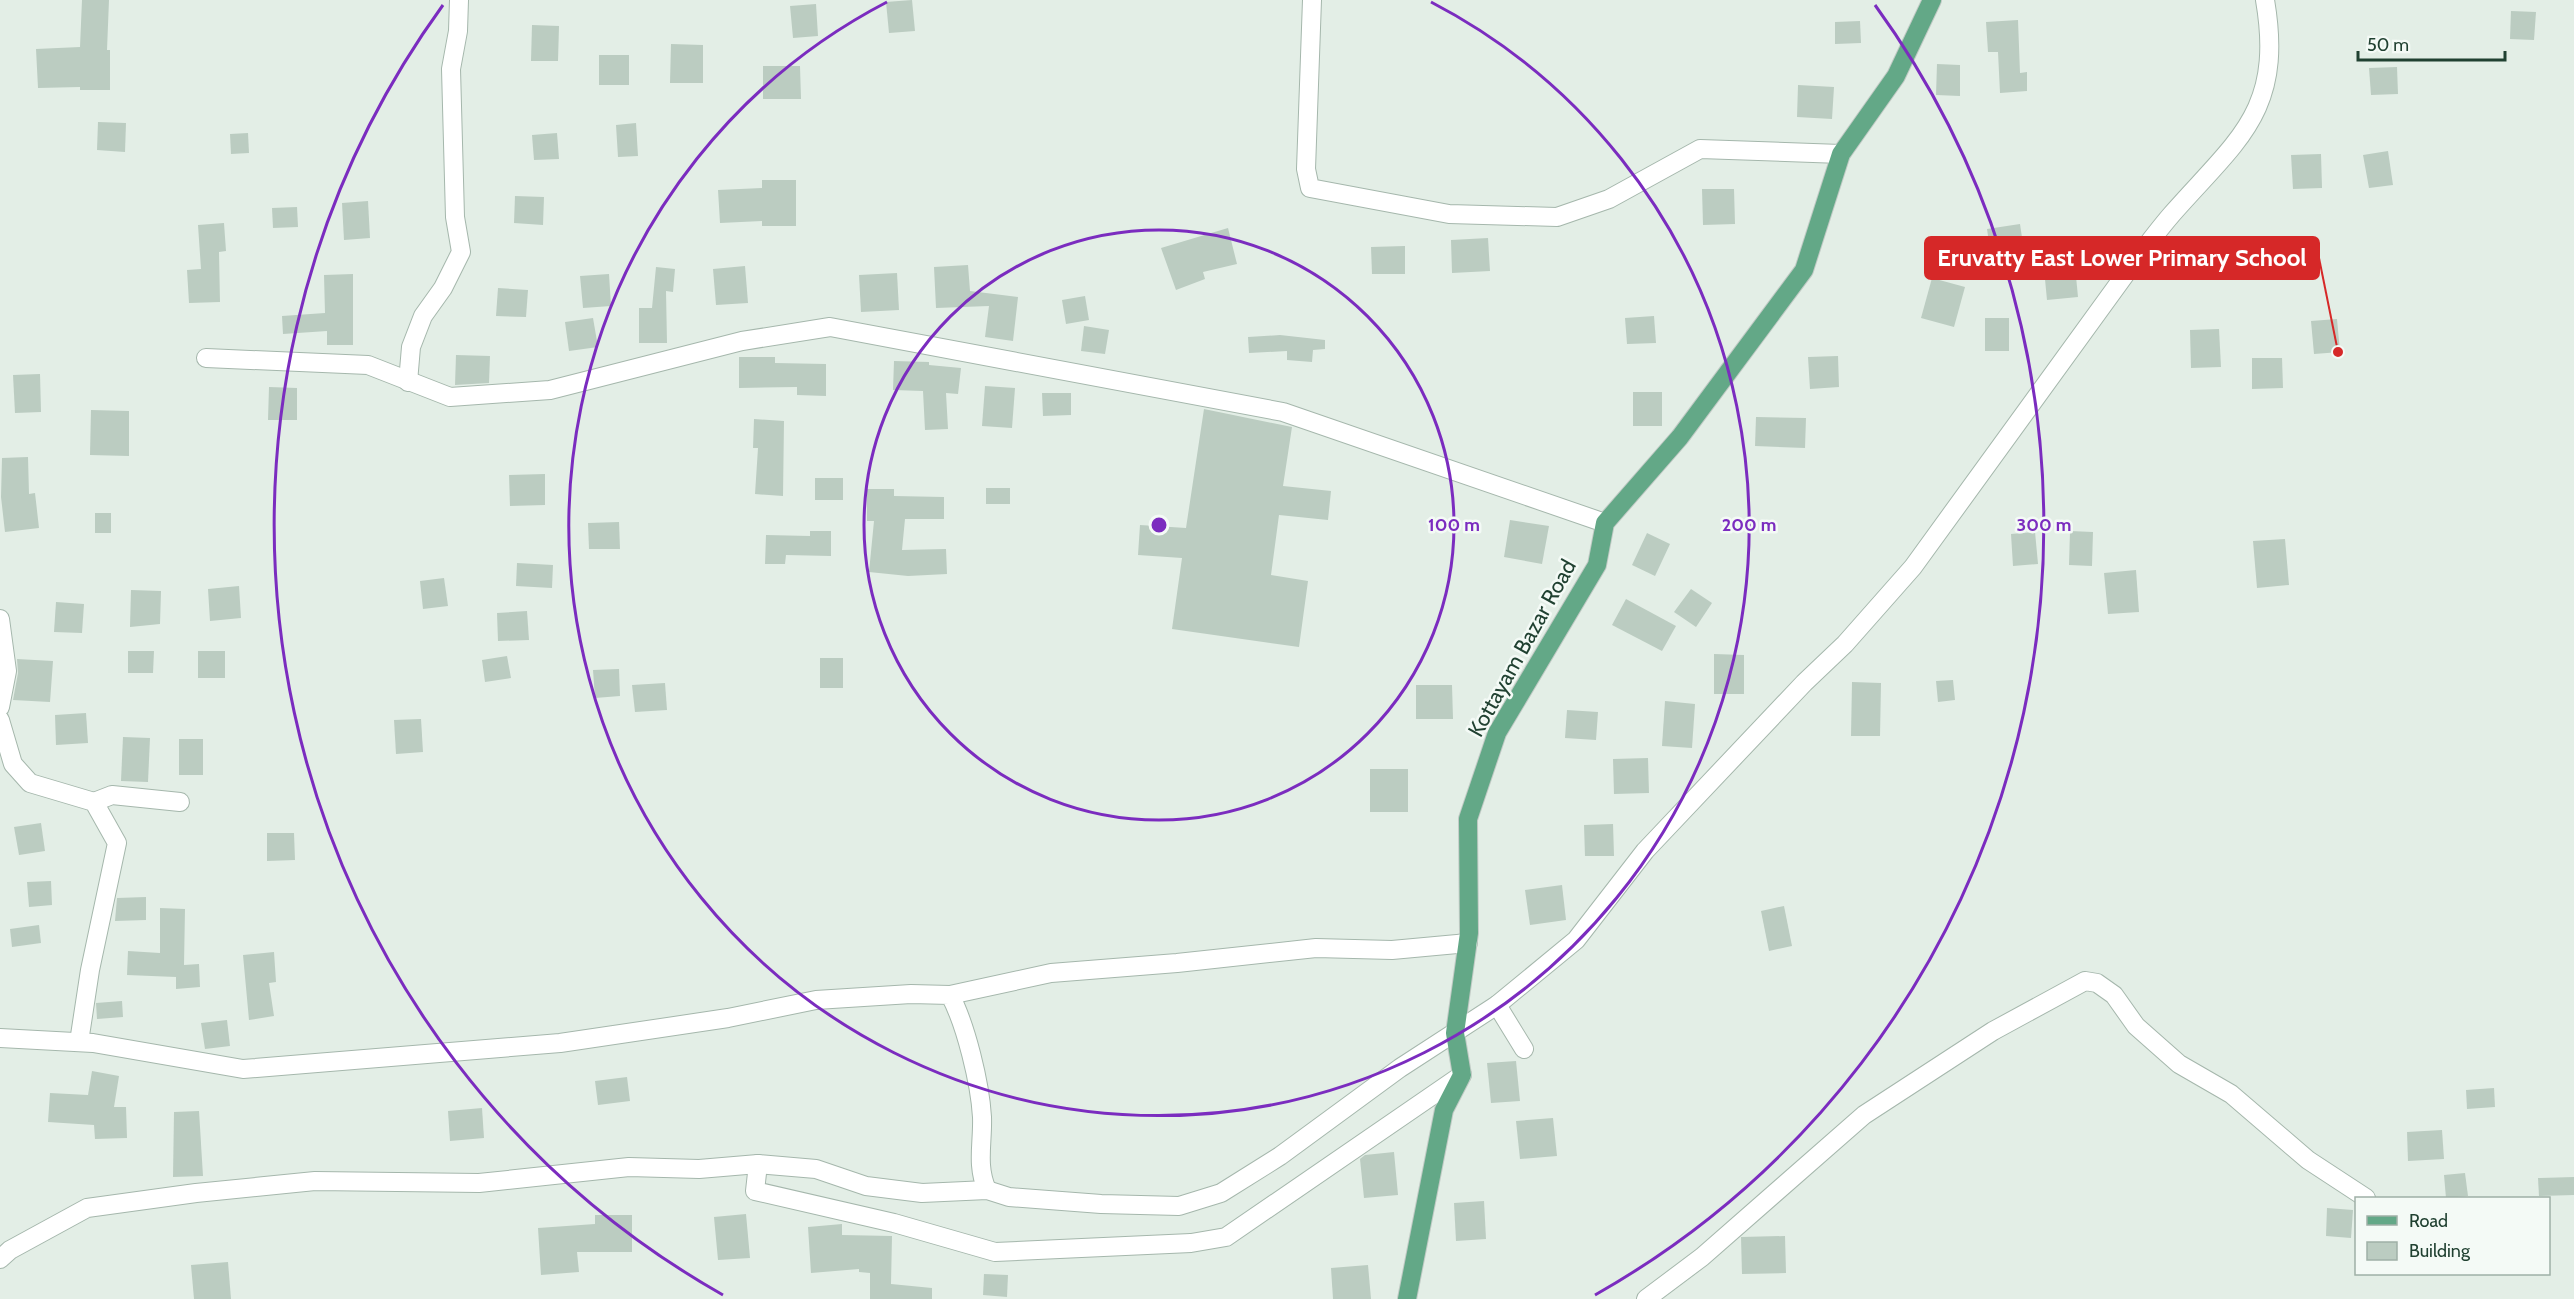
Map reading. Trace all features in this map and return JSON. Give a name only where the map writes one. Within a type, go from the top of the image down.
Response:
[{"type":"main road","points":[[1605,523],[1680,437],[1804,270],[1841,154],[1896,76],[1932,0]]},
{"type":"main road","name":"Kottayam Bazar Road","points":[[1462,1075],[1456,1036],[1468,943],[1468,819],[1497,733],[1597,565],[1605,523]]},
{"type":"main road","points":[[1407,1299],[1444,1110],[1462,1075]]},
{"type":"street","points":[[408,382],[411,347],[423,316],[443,288],[461,252],[455,217],[451,69],[458,31],[459,0]]},
{"type":"street","points":[[1312,0],[1306,169],[1310,188],[1449,214],[1557,218],[1609,199],[1700,149],[1841,154]]},
{"type":"street","points":[[0,1259],[10,1250],[87,1208],[196,1193],[315,1181],[479,1183],[629,1167],[699,1169],[758,1164],[816,1169],[866,1186],[904,1191],[987,1190],[1009,1197],[1101,1204],[1179,1206],[1221,1193],[1280,1156],[1400,1068],[1456,1036],[1575,940],[1645,851],[1804,683],[1845,644],[1913,567],[2135,261],[2172,214],[2221,162],[2253,119],[2269,69],[2271,30],[2265,0]]},
{"type":"street","points":[[206,358],[368,365],[450,397],[550,390],[742,341],[830,327],[1283,412],[1605,523]]},
{"type":"street","points":[[0,619],[7,671],[0,707]]},
{"type":"street","points":[[0,720],[13,764],[30,783],[94,802],[112,795],[180,802]]},
{"type":"street","points":[[79,1042],[90,970],[117,843],[94,802]]},
{"type":"street","points":[[0,1038],[79,1042],[243,1069],[560,1043],[728,1018],[816,1000],[911,994],[950,995],[1051,973],[1177,963],[1316,948],[1392,950],[1468,943]]},
{"type":"street","points":[[1646,1299],[1702,1257],[1864,1115],[1993,1031],[2085,981],[2097,983],[2114,995],[2136,1026],[2179,1064],[2231,1094],[2308,1160],[2364,1197]]},
{"type":"street","points":[[950,995],[962,1017],[982,1116],[979,1163],[987,1190]]},
{"type":"street","points":[[1497,1005],[1524,1049]]},
{"type":"street","points":[[758,1164],[755,1191],[894,1223],[995,1252],[1198,1243],[1226,1236],[1462,1075]]},
{"type":"building","points":[[82,0],[109,0],[107,50],[110,50],[110,90],[80,90],[80,87],[38,88],[36,49],[80,47]]},
{"type":"building","points":[[912,0],[915,31],[889,33],[886,2]]},
{"type":"building","points":[[816,4],[818,36],[793,38],[790,6]]},
{"type":"building","points":[[2511,11],[2536,12],[2534,40],[2510,39]]},
{"type":"building","points":[[2018,20],[2020,73],[2027,72],[2027,91],[2000,93],[1998,52],[1988,52],[1986,22]]},
{"type":"building","points":[[1860,21],[1861,43],[1835,44],[1835,22]]},
{"type":"building","points":[[532,25],[559,26],[558,61],[531,61]]},
{"type":"building","points":[[671,44],[703,45],[703,83],[670,83]]},
{"type":"building","points":[[599,55],[629,55],[629,85],[599,85]]},
{"type":"building","points":[[1937,64],[1960,65],[1960,96],[1936,95]]},
{"type":"building","points":[[763,66],[800,66],[801,99],[763,99]]},
{"type":"building","points":[[2397,67],[2398,94],[2371,95],[2369,68]]},
{"type":"building","points":[[1798,85],[1834,87],[1832,119],[1797,117]]},
{"type":"building","points":[[98,122],[126,123],[125,152],[97,150]]},
{"type":"building","points":[[636,123],[638,156],[618,157],[616,125]]},
{"type":"building","points":[[248,133],[249,153],[231,154],[230,134]]},
{"type":"building","points":[[557,133],[559,159],[534,160],[532,135]]},
{"type":"building","points":[[2388,151],[2393,185],[2369,188],[2363,155]]},
{"type":"building","points":[[2321,154],[2322,188],[2293,189],[2291,155]]},
{"type":"building","points":[[762,180],[796,180],[796,226],[762,226],[762,221],[720,223],[718,190],[762,188]]},
{"type":"building","points":[[1702,189],[1734,189],[1735,224],[1703,225]]},
{"type":"building","points":[[515,196],[544,197],[543,225],[514,223]]},
{"type":"building","points":[[368,201],[370,238],[344,240],[342,203]]},
{"type":"building","points":[[297,207],[298,227],[273,228],[272,208]]},
{"type":"building","points":[[224,223],[226,251],[219,252],[220,302],[189,303],[187,270],[201,269],[198,225]]},
{"type":"building","points":[[2020,224],[2025,258],[1992,263],[1987,229]]},
{"type":"building","points":[[1228,228],[1237,264],[1203,272],[1205,279],[1176,290],[1161,248]]},
{"type":"building","points":[[1488,238],[1490,271],[1452,273],[1451,240]]},
{"type":"building","points":[[1405,246],[1405,274],[1372,274],[1371,247]]},
{"type":"building","points":[[968,265],[970,291],[1018,297],[1013,341],[985,337],[989,306],[936,308],[934,267]]},
{"type":"building","points":[[745,266],[748,303],[716,305],[713,269]]},
{"type":"building","points":[[2075,266],[2078,297],[2047,300],[2044,269]]},
{"type":"building","points":[[656,267],[675,269],[673,292],[666,291],[667,343],[639,343],[639,308],[652,308]]},
{"type":"building","points":[[897,273],[899,310],[861,312],[859,275]]},
{"type":"building","points":[[353,274],[353,345],[327,345],[327,331],[283,334],[282,316],[325,313],[324,275]]},
{"type":"building","points":[[609,274],[611,306],[583,308],[580,276]]},
{"type":"building","points":[[1932,278],[1965,287],[1954,327],[1921,318]]},
{"type":"building","points":[[498,288],[528,290],[526,317],[496,316]]},
{"type":"building","points":[[1085,296],[1089,320],[1066,324],[1062,300]]},
{"type":"building","points":[[1654,316],[1656,343],[1627,344],[1625,318]]},
{"type":"building","points":[[593,318],[598,347],[569,351],[565,322]]},
{"type":"building","points":[[1985,318],[2009,318],[2009,351],[1985,351]]},
{"type":"building","points":[[2337,319],[2340,352],[2314,354],[2311,321]]},
{"type":"building","points":[[1084,326],[1109,330],[1105,354],[1081,351]]},
{"type":"building","points":[[2219,329],[2221,367],[2191,368],[2190,330]]},
{"type":"building","points":[[1280,335],[1325,340],[1325,349],[1313,350],[1312,362],[1287,360],[1287,351],[1249,353],[1248,337]]},
{"type":"building","points":[[456,355],[490,356],[489,383],[455,385]]},
{"type":"building","points":[[1838,356],[1839,387],[1810,389],[1808,357]]},
{"type":"building","points":[[739,357],[775,357],[775,363],[826,364],[826,396],[797,395],[797,387],[739,388]]},
{"type":"building","points":[[2252,358],[2282,358],[2283,388],[2252,389]]},
{"type":"building","points":[[894,361],[929,362],[929,365],[961,368],[958,394],[946,393],[948,429],[925,430],[923,391],[893,390]]},
{"type":"building","points":[[40,374],[41,412],[15,413],[13,375]]},
{"type":"building","points":[[985,386],[1015,388],[1012,428],[982,426]]},
{"type":"building","points":[[269,387],[297,388],[297,420],[268,420]]},
{"type":"building","points":[[1633,392],[1662,392],[1662,426],[1633,426]]},
{"type":"building","points":[[1042,393],[1071,393],[1071,415],[1043,416]]},
{"type":"building","points":[[1204,409],[1292,427],[1283,486],[1331,491],[1328,520],[1279,515],[1271,575],[1308,581],[1299,647],[1172,629],[1182,558],[1138,555],[1140,525],[1186,528]]},
{"type":"building","points":[[91,410],[129,411],[129,456],[90,455]]},
{"type":"building","points":[[1756,417],[1806,418],[1805,448],[1755,446]]},
{"type":"building","points":[[754,419],[784,421],[783,496],[755,494],[758,448],[753,448]]},
{"type":"building","points":[[28,457],[29,494],[35,493],[39,528],[5,532],[1,497],[2,458]]},
{"type":"building","points":[[545,474],[545,505],[510,506],[509,475]]},
{"type":"building","points":[[815,478],[843,478],[843,500],[815,500]]},
{"type":"building","points":[[986,488],[1010,488],[1010,504],[986,504]]},
{"type":"building","points":[[867,489],[894,489],[894,496],[944,497],[944,519],[905,519],[902,550],[946,549],[947,574],[908,576],[869,572],[874,521],[867,521]]},
{"type":"building","points":[[95,513],[111,513],[111,533],[95,533]]},
{"type":"building","points":[[1510,520],[1549,526],[1542,564],[1504,557]]},
{"type":"building","points":[[619,522],[620,549],[589,549],[588,523]]},
{"type":"building","points":[[810,531],[831,531],[831,556],[786,555],[785,564],[765,564],[766,535],[810,536]]},
{"type":"building","points":[[2070,531],[2093,532],[2092,566],[2069,565]]},
{"type":"building","points":[[2035,532],[2038,564],[2013,566],[2011,534]]},
{"type":"building","points":[[1647,533],[1670,544],[1655,576],[1632,565]]},
{"type":"building","points":[[2285,539],[2289,585],[2257,588],[2253,541]]},
{"type":"building","points":[[517,563],[553,565],[552,588],[516,586]]},
{"type":"building","points":[[2136,570],[2139,612],[2108,614],[2104,573]]},
{"type":"building","points":[[444,578],[448,606],[423,609],[420,581]]},
{"type":"building","points":[[239,586],[241,618],[210,621],[208,589]]},
{"type":"building","points":[[1691,589],[1712,603],[1696,627],[1674,612]]},
{"type":"building","points":[[131,590],[161,591],[160,624],[130,627]]},
{"type":"building","points":[[1626,599],[1676,626],[1662,651],[1612,625]]},
{"type":"building","points":[[56,602],[84,604],[82,633],[54,632]]},
{"type":"building","points":[[527,611],[529,640],[498,641],[497,613]]},
{"type":"building","points":[[128,651],[154,651],[153,673],[128,673]]},
{"type":"building","points":[[198,651],[225,651],[225,678],[198,678]]},
{"type":"building","points":[[1714,654],[1744,655],[1744,694],[1714,694]]},
{"type":"building","points":[[507,656],[511,678],[485,682],[482,660]]},
{"type":"building","points":[[820,658],[843,658],[843,688],[820,688]]},
{"type":"building","points":[[17,659],[53,661],[50,702],[13,700],[18,673]]},
{"type":"building","points":[[619,669],[620,696],[595,698],[593,670]]},
{"type":"building","points":[[1953,680],[1955,700],[1938,702],[1936,681]]},
{"type":"building","points":[[1852,682],[1881,683],[1880,736],[1851,736]]},
{"type":"building","points":[[665,683],[667,710],[635,712],[632,685]]},
{"type":"building","points":[[1416,685],[1452,685],[1453,719],[1416,719]]},
{"type":"building","points":[[1665,701],[1695,704],[1692,748],[1662,746]]},
{"type":"building","points":[[1567,710],[1598,712],[1596,740],[1565,738]]},
{"type":"building","points":[[86,713],[88,743],[56,745],[55,715]]},
{"type":"building","points":[[421,719],[423,752],[396,754],[394,720]]},
{"type":"building","points":[[123,737],[150,738],[148,782],[121,781]]},
{"type":"building","points":[[179,739],[203,739],[203,775],[179,775]]},
{"type":"building","points":[[1648,758],[1649,793],[1614,794],[1613,759]]},
{"type":"building","points":[[1370,769],[1408,769],[1408,812],[1370,812]]},
{"type":"building","points":[[41,823],[45,851],[19,855],[14,827]]},
{"type":"building","points":[[1613,824],[1614,856],[1585,856],[1584,825]]},
{"type":"building","points":[[267,833],[294,833],[295,860],[267,861]]},
{"type":"building","points":[[51,881],[52,905],[29,907],[27,882]]},
{"type":"building","points":[[1562,885],[1566,920],[1530,925],[1525,890]]},
{"type":"building","points":[[146,897],[146,920],[115,921],[117,898]]},
{"type":"building","points":[[1784,906],[1792,946],[1769,951],[1761,911]]},
{"type":"building","points":[[160,908],[185,909],[184,965],[199,964],[200,987],[176,989],[176,977],[127,975],[128,951],[160,953]]},
{"type":"building","points":[[39,925],[41,943],[12,947],[10,929]]},
{"type":"building","points":[[274,952],[276,982],[269,983],[274,1016],[249,1020],[243,955]]},
{"type":"building","points":[[122,1001],[123,1017],[97,1019],[96,1003]]},
{"type":"building","points":[[227,1020],[230,1046],[205,1049],[201,1023]]},
{"type":"building","points":[[1516,1061],[1520,1101],[1491,1103],[1487,1063]]},
{"type":"building","points":[[92,1071],[119,1076],[114,1107],[126,1107],[127,1138],[95,1139],[94,1125],[48,1122],[50,1093],[88,1095]]},
{"type":"building","points":[[627,1077],[630,1101],[598,1105],[595,1081]]},
{"type":"building","points":[[2494,1088],[2495,1107],[2467,1109],[2466,1090]]},
{"type":"building","points":[[482,1108],[484,1138],[450,1141],[448,1111]]},
{"type":"building","points":[[199,1111],[203,1176],[173,1177],[174,1112]]},
{"type":"building","points":[[1553,1118],[1557,1156],[1520,1159],[1516,1121]]},
{"type":"building","points":[[2442,1130],[2444,1159],[2408,1161],[2407,1132]]},
{"type":"building","points":[[1394,1152],[1398,1195],[1364,1198],[1360,1159],[1365,1155]]},
{"type":"building","points":[[2465,1173],[2468,1196],[2446,1197],[2444,1175]]},
{"type":"building","points":[[2574,1177],[2574,1195],[2539,1196],[2538,1178]]},
{"type":"building","points":[[1484,1201],[1486,1239],[1456,1241],[1454,1203]]},
{"type":"building","points":[[2327,1208],[2353,1210],[2351,1238],[2326,1236]]},
{"type":"building","points":[[746,1214],[750,1258],[718,1260],[714,1217]]},
{"type":"building","points":[[595,1215],[632,1215],[632,1252],[577,1252],[579,1272],[541,1275],[538,1228],[595,1224]]},
{"type":"building","points":[[842,1224],[842,1235],[892,1236],[891,1284],[932,1288],[932,1299],[870,1299],[870,1273],[859,1272],[859,1269],[811,1273],[808,1227]]},
{"type":"building","points":[[1785,1236],[1786,1273],[1742,1274],[1741,1237]]},
{"type":"building","points":[[228,1262],[231,1299],[194,1299],[191,1265]]},
{"type":"building","points":[[1368,1265],[1371,1299],[1333,1299],[1331,1268]]},
{"type":"building","points":[[984,1274],[1008,1275],[1007,1297],[983,1295]]},
{"type":"place","name":"Eruvatty East Lower Primary School","points":[[2338,352]]}]
